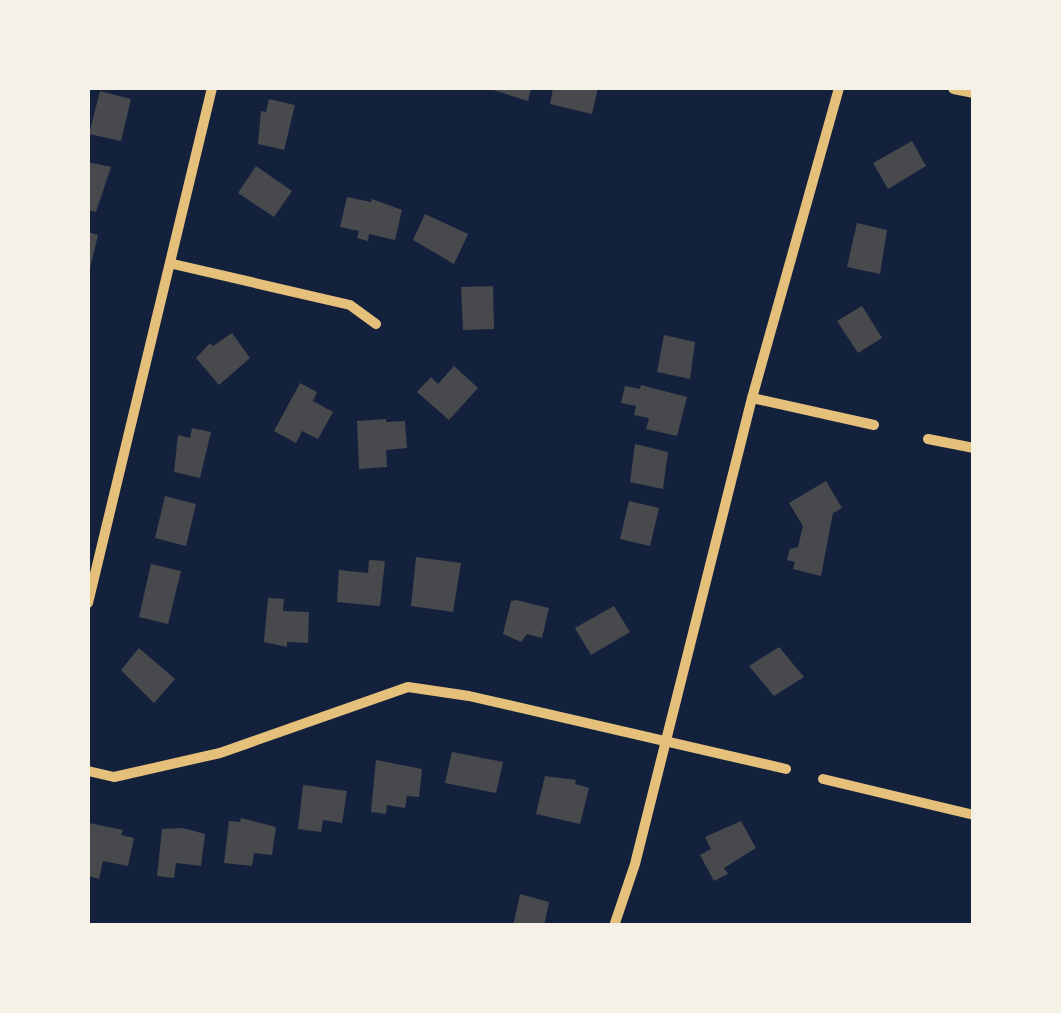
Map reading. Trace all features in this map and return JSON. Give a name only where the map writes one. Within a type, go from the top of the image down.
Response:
[{"type":"street","points":[[88,604],[212,88]]},
{"type":"street","points":[[614,926],[668,740],[752,398],[839,88]]},
{"type":"street","points":[[954,88],[974,92]]},
{"type":"street","points":[[172,264],[350,305],[376,324]]},
{"type":"street","points":[[752,398],[874,425]]},
{"type":"street","points":[[928,438],[974,448]]},
{"type":"street","points":[[88,771],[114,776],[220,753],[408,688],[469,696],[786,769]]},
{"type":"street","points":[[823,778],[974,815]]},
{"type":"building","points":[[487,88],[531,88],[528,101]]},
{"type":"building","points":[[553,88],[598,88],[592,114],[550,104]]},
{"type":"building","points":[[100,91],[131,99],[121,141],[89,134]]},
{"type":"building","points":[[269,99],[295,105],[284,150],[258,144],[261,111],[266,112]]},
{"type":"building","points":[[912,141],[926,166],[888,189],[873,163]]},
{"type":"building","points":[[88,162],[111,167],[96,212],[88,210]]},
{"type":"building","points":[[256,166],[292,191],[274,217],[238,193]]},
{"type":"building","points":[[347,197],[371,202],[372,199],[402,210],[395,240],[369,234],[368,241],[357,238],[359,231],[340,227]]},
{"type":"building","points":[[425,214],[468,234],[454,264],[413,240]]},
{"type":"building","points":[[857,223],[887,230],[880,274],[847,267]]},
{"type":"building","points":[[88,232],[98,235],[89,273],[88,273]]},
{"type":"building","points":[[493,286],[494,329],[463,330],[461,287]]},
{"type":"building","points":[[862,306],[882,338],[858,353],[837,321]]},
{"type":"building","points":[[232,333],[250,358],[219,385],[196,358],[210,343],[213,346]]},
{"type":"building","points":[[664,335],[695,342],[690,379],[657,372]]},
{"type":"building","points":[[454,366],[478,388],[449,420],[417,392],[431,377],[438,384]]},
{"type":"building","points":[[300,383],[317,392],[313,401],[333,412],[318,439],[302,431],[296,443],[274,431]]},
{"type":"building","points":[[641,385],[687,397],[677,436],[646,429],[649,418],[634,415],[636,406],[621,403],[625,386],[640,389]]},
{"type":"building","points":[[357,421],[405,421],[407,448],[386,450],[387,467],[359,469]]},
{"type":"building","points":[[192,428],[211,432],[200,478],[174,472],[178,435],[190,438]]},
{"type":"building","points":[[635,444],[668,452],[663,489],[630,482]]},
{"type":"building","points":[[826,481],[842,508],[833,513],[821,576],[793,569],[795,562],[787,560],[790,549],[798,547],[803,526],[789,503]]},
{"type":"building","points":[[165,496],[196,504],[186,546],[155,538]]},
{"type":"building","points":[[629,501],[659,508],[650,546],[620,539]]},
{"type":"building","points":[[416,557],[461,563],[453,612],[411,606]]},
{"type":"building","points":[[369,560],[385,561],[380,606],[337,602],[339,570],[368,573]]},
{"type":"building","points":[[151,564],[181,571],[168,624],[139,617]]},
{"type":"building","points":[[268,598],[284,599],[283,611],[309,612],[308,643],[287,642],[287,647],[264,642]]},
{"type":"building","points":[[511,601],[549,608],[542,638],[527,634],[521,642],[503,634]]},
{"type":"building","points":[[614,606],[630,632],[591,655],[575,628]]},
{"type":"building","points":[[779,647],[804,677],[774,696],[749,666]]},
{"type":"building","points":[[139,648],[175,679],[154,703],[121,670]]},
{"type":"building","points":[[452,752],[503,762],[496,793],[445,783]]},
{"type":"building","points":[[376,760],[422,769],[419,797],[407,796],[405,808],[387,805],[386,814],[371,812]]},
{"type":"building","points":[[545,776],[576,780],[575,784],[589,788],[580,824],[536,814]]},
{"type":"building","points":[[303,785],[347,791],[342,823],[323,820],[321,832],[298,829]]},
{"type":"building","points":[[241,818],[276,827],[272,855],[254,853],[252,866],[224,863],[229,821],[240,822]]},
{"type":"building","points":[[741,821],[756,848],[724,868],[728,874],[714,881],[700,855],[711,849],[705,837]]},
{"type":"building","points":[[89,823],[123,830],[121,835],[134,838],[128,866],[103,861],[99,879],[88,876]]},
{"type":"building","points":[[183,828],[205,834],[201,866],[176,863],[174,878],[157,876],[162,829]]},
{"type":"building","points":[[520,894],[549,902],[544,926],[513,926]]}]
